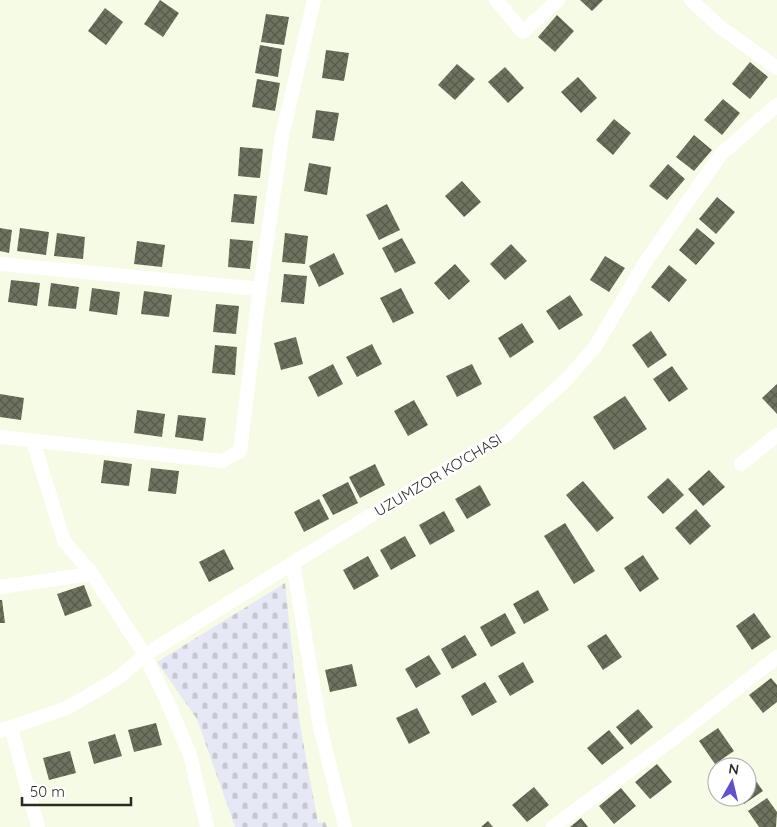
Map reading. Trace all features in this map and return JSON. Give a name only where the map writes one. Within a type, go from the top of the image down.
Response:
[{"type":"street","points":[[0,436],[222,461],[240,451],[260,289],[282,136],[314,0]]},
{"type":"street","points":[[496,0],[523,32],[558,0]]},
{"type":"street","points":[[691,0],[720,27],[777,68]]},
{"type":"street","name":"UZUMZOR KO'CHASI","points":[[6,729],[67,708],[118,678],[146,655],[458,462],[504,436],[566,380],[595,347],[646,261],[721,154],[777,105]]},
{"type":"street","points":[[0,264],[260,289]]},
{"type":"street","points":[[741,464],[777,435]]},
{"type":"street","points":[[33,441],[64,541],[92,574],[146,655],[190,755],[207,827]]},
{"type":"street","points":[[293,563],[320,727],[345,827]]},
{"type":"street","points":[[0,587],[92,574]]},
{"type":"street","points":[[553,827],[674,738],[777,657]]},
{"type":"street","points":[[6,729],[38,827]]},
{"type":"green space","points":[[285,583],[300,725],[318,823],[325,822],[327,827],[235,827],[197,719],[157,662]]},
{"type":"building","points":[[160,0],[179,13],[163,37],[144,24]]},
{"type":"building","points":[[580,0],[603,0],[592,11]]},
{"type":"building","points":[[105,8],[123,22],[106,45],[88,31]]},
{"type":"building","points":[[266,14],[289,17],[284,45],[261,42]]},
{"type":"building","points":[[557,15],[574,31],[555,52],[538,37]]},
{"type":"building","points":[[260,45],[282,49],[278,77],[255,73]]},
{"type":"building","points":[[326,50],[349,53],[344,81],[322,78]]},
{"type":"building","points":[[750,62],[768,77],[750,99],[732,84]]},
{"type":"building","points":[[457,64],[475,79],[455,100],[438,85]]},
{"type":"building","points":[[505,67],[524,88],[508,103],[488,82]]},
{"type":"building","points":[[578,77],[597,98],[581,113],[561,92]]},
{"type":"building","points":[[257,79],[280,83],[275,111],[252,107]]},
{"type":"building","points":[[723,99],[740,113],[722,135],[704,120]]},
{"type":"building","points":[[316,110],[339,113],[334,141],[312,138]]},
{"type":"building","points":[[614,119],[631,133],[613,155],[596,140]]},
{"type":"building","points":[[694,135],[712,150],[694,171],[676,157]]},
{"type":"building","points":[[240,147],[263,149],[260,178],[238,176]]},
{"type":"building","points":[[309,163],[331,167],[327,195],[304,191]]},
{"type":"building","points":[[668,164],[685,179],[667,200],[649,186]]},
{"type":"building","points":[[462,181],[481,202],[464,217],[445,196]]},
{"type":"building","points":[[234,194],[257,196],[254,224],[231,222]]},
{"type":"building","points":[[717,197],[735,212],[716,234],[699,219]]},
{"type":"building","points":[[387,204],[400,230],[379,240],[366,215]]},
{"type":"building","points":[[0,228],[12,230],[9,253],[0,251]]},
{"type":"building","points":[[20,228],[49,232],[46,255],[17,251]]},
{"type":"building","points":[[697,228],[715,243],[696,265],[679,250]]},
{"type":"building","points":[[57,233],[85,237],[83,259],[54,256]]},
{"type":"building","points":[[285,233],[308,236],[305,264],[282,262]]},
{"type":"building","points":[[402,238],[416,263],[395,273],[382,248]]},
{"type":"building","points":[[230,239],[253,241],[250,269],[228,267]]},
{"type":"building","points":[[137,241],[165,245],[162,267],[134,264]]},
{"type":"building","points":[[511,244],[527,261],[505,280],[490,264]]},
{"type":"building","points":[[334,253],[344,274],[319,287],[309,266]]},
{"type":"building","points":[[605,256],[625,268],[609,292],[590,280]]},
{"type":"building","points":[[455,264],[470,281],[449,300],[434,283]]},
{"type":"building","points":[[669,265],[687,280],[669,302],[651,287]]},
{"type":"building","points":[[284,274],[307,276],[304,304],[281,302]]},
{"type":"building","points":[[11,280],[40,283],[37,306],[8,302]]},
{"type":"building","points":[[51,283],[79,287],[76,309],[48,306]]},
{"type":"building","points":[[92,288],[120,292],[117,315],[89,311]]},
{"type":"building","points":[[401,288],[414,313],[393,323],[380,298]]},
{"type":"building","points":[[144,291],[172,295],[169,317],[141,314]]},
{"type":"building","points":[[570,295],[583,315],[559,330],[546,311]]},
{"type":"building","points":[[216,304],[239,306],[236,334],[213,332]]},
{"type":"building","points":[[522,323],[534,342],[510,358],[498,338]]},
{"type":"building","points":[[651,331],[667,355],[648,368],[632,345]]},
{"type":"building","points":[[296,337],[303,364],[281,370],[274,343]]},
{"type":"building","points":[[372,344],[382,364],[357,377],[346,357]]},
{"type":"building","points":[[215,345],[237,347],[235,375],[212,373]]},
{"type":"building","points":[[333,364],[343,384],[318,397],[308,377]]},
{"type":"building","points":[[472,364],[482,384],[457,397],[446,376]]},
{"type":"building","points":[[672,366],[688,389],[669,402],[653,379]]},
{"type":"building","points":[[777,384],[777,414],[762,398]]},
{"type":"building","points":[[0,394],[24,398],[21,420],[0,417]]},
{"type":"building","points":[[625,396],[647,429],[614,450],[593,417]]},
{"type":"building","points":[[414,400],[428,425],[408,436],[394,411]]},
{"type":"building","points":[[137,410],[165,414],[162,437],[134,433]]},
{"type":"building","points":[[178,415],[206,418],[203,441],[175,437]]},
{"type":"building","points":[[104,460],[132,464],[129,486],[101,483]]},
{"type":"building","points":[[375,464],[385,485],[360,498],[349,477]]},
{"type":"building","points":[[151,468],[179,471],[176,494],[148,491]]},
{"type":"building","points":[[709,470],[725,487],[703,506],[688,489]]},
{"type":"building","points":[[668,478],[684,495],[663,514],[647,497]]},
{"type":"building","points":[[583,481],[614,518],[597,532],[566,495]]},
{"type":"building","points":[[348,482],[358,503],[333,515],[322,495]]},
{"type":"building","points":[[480,485],[491,505],[467,519],[455,499]]},
{"type":"building","points":[[319,499],[329,519],[304,532],[294,512]]},
{"type":"building","points":[[696,509],[711,526],[690,545],[675,528]]},
{"type":"building","points":[[444,511],[455,531],[430,545],[419,525]]},
{"type":"building","points":[[565,523],[595,571],[574,584],[544,536]]},
{"type":"building","points":[[405,536],[416,556],[391,570],[380,550]]},
{"type":"building","points":[[224,549],[234,569],[209,582],[199,562]]},
{"type":"building","points":[[643,555],[659,579],[640,592],[624,568]]},
{"type":"building","points":[[368,556],[379,576],[354,590],[343,570]]},
{"type":"building","points":[[84,585],[92,606],[65,616],[57,594]]},
{"type":"building","points":[[538,590],[549,610],[524,624],[513,604]]},
{"type":"building","points":[[0,600],[2,600],[5,623],[0,623]]},
{"type":"building","points":[[505,613],[516,633],[491,647],[480,627]]},
{"type":"building","points":[[754,613],[771,637],[752,650],[736,626]]},
{"type":"building","points":[[606,634],[622,657],[603,670],[587,646]]},
{"type":"building","points":[[465,635],[477,655],[452,669],[441,649]]},
{"type":"building","points":[[429,655],[441,674],[416,688],[405,669]]},
{"type":"building","points":[[523,662],[534,682],[510,696],[498,676]]},
{"type":"building","points":[[352,664],[357,686],[330,692],[325,670]]},
{"type":"building","points":[[771,678],[777,685],[777,702],[763,713],[749,695]]},
{"type":"building","points":[[485,682],[497,702],[472,716],[461,696]]},
{"type":"building","points":[[417,708],[430,733],[409,744],[396,718]]},
{"type":"building","points":[[638,709],[653,727],[631,745],[616,727]]},
{"type":"building","points":[[156,723],[162,745],[134,752],[128,730]]},
{"type":"building","points":[[718,728],[734,751],[725,757],[710,757],[699,741]]},
{"type":"building","points":[[609,730],[624,748],[602,765],[587,748]]},
{"type":"building","points":[[115,734],[122,756],[94,764],[88,742]]},
{"type":"building","points":[[70,751],[76,773],[49,780],[43,758]]},
{"type":"building","points":[[657,764],[672,782],[650,799],[635,782]]},
{"type":"building","points":[[757,782],[763,791],[757,795]]},
{"type":"building","points":[[534,787],[549,805],[527,822],[512,805]]},
{"type":"building","points":[[621,788],[636,806],[614,824],[599,806]]},
{"type":"building","points":[[767,798],[777,812],[776,827],[759,827],[748,811],[757,807],[757,805]]},
{"type":"building","points":[[581,818],[588,827],[570,827]]},
{"type":"building","points":[[488,821],[493,827],[481,827]]}]
